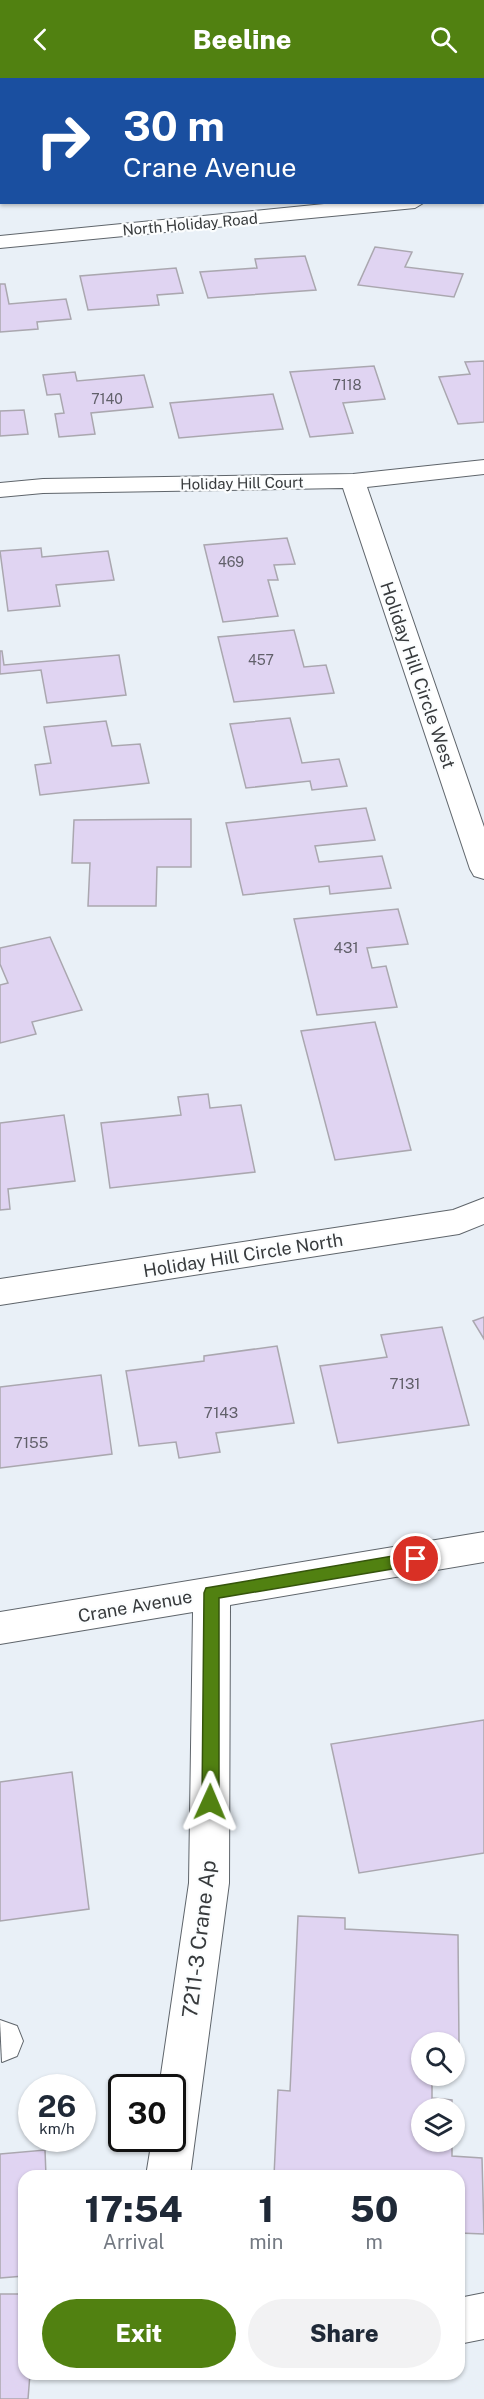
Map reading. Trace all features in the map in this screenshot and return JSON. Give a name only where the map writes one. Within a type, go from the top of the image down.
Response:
[{"type":"street","name":"North Holiday Road","points":[[0,242],[394,204]]},
{"type":"street","name":"Holiday Hill Court","points":[[0,490],[43,486],[353,481],[484,467]]},
{"type":"street","name":"Holiday Hill Circle West","points":[[353,481],[484,869]]},
{"type":"street","name":"Holiday Hill Circle North","points":[[0,1292],[459,1222],[484,1210]]},
{"type":"street","name":"Crane Avenue","points":[[0,1628],[484,1548]]},
{"type":"street","name":"7211-3 Crane Ap","points":[[169,2170],[209,1883],[212,1593]]},
{"type":"street","points":[[465,2320],[484,2316]]},
{"type":"building","points":[[375,247],[412,252],[405,267],[463,274],[454,297],[358,285]]},
{"type":"building","points":[[305,256],[316,290],[208,298],[200,272],[257,268],[255,259]]},
{"type":"building","points":[[176,268],[183,293],[157,295],[159,305],[88,310],[80,276]]},
{"type":"building","points":[[0,284],[5,284],[9,304],[66,299],[71,319],[37,322],[38,329],[0,332]]},
{"type":"building","points":[[484,361],[484,422],[458,424],[439,377],[470,374],[465,362]]},
{"type":"building","points":[[374,366],[385,399],[343,403],[353,433],[310,437],[290,372]]},
{"type":"building","points":[[75,372],[77,381],[144,375],[153,407],[91,413],[95,434],[59,437],[55,414],[64,413],[60,394],[47,395],[43,375]]},
{"type":"building","points":[[273,394],[283,429],[179,438],[170,403]]},
{"type":"building","points":[[24,410],[28,434],[0,436],[0,411]]},
{"type":"building","points":[[287,538],[295,564],[274,565],[278,580],[268,580],[278,616],[223,622],[204,545]]},
{"type":"building","points":[[41,548],[42,557],[108,551],[114,580],[56,585],[60,606],[8,611],[0,551]]},
{"type":"building","points":[[294,630],[304,667],[326,665],[334,693],[234,702],[218,637]]},
{"type":"building","points":[[0,651],[2,651],[4,665],[119,655],[126,695],[47,703],[41,670],[0,674]]},
{"type":"building","points":[[290,718],[302,763],[339,759],[347,786],[312,790],[310,781],[246,788],[230,724]]},
{"type":"building","points":[[106,721],[112,746],[140,744],[149,783],[40,795],[35,765],[51,763],[44,727]]},
{"type":"building","points":[[366,808],[375,840],[315,846],[319,862],[382,856],[391,888],[330,894],[329,886],[243,895],[226,823]]},
{"type":"building","points":[[191,819],[191,867],[157,867],[156,906],[88,906],[90,863],[72,863],[74,820]]},
{"type":"building","points":[[398,909],[408,944],[367,948],[372,968],[386,966],[397,1007],[317,1015],[294,919]]},
{"type":"building","points":[[50,937],[82,1010],[32,1022],[36,1034],[0,1043],[0,985],[8,983],[0,964],[0,948]]},
{"type":"building","points":[[375,1022],[411,1150],[335,1160],[301,1031]]},
{"type":"building","points":[[208,1094],[210,1108],[241,1105],[255,1172],[110,1188],[101,1123],[181,1115],[178,1097]]},
{"type":"building","points":[[64,1115],[75,1181],[8,1189],[10,1209],[0,1210],[0,1123]]},
{"type":"building","points":[[484,1317],[484,1339],[473,1321]]},
{"type":"building","points":[[442,1327],[469,1425],[338,1443],[320,1366],[387,1357],[381,1335]]},
{"type":"building","points":[[277,1346],[294,1423],[216,1433],[220,1452],[179,1458],[176,1442],[139,1446],[126,1371],[204,1361],[204,1356]]},
{"type":"building","points":[[101,1375],[112,1454],[0,1468],[0,1387]]},
{"type":"building","points":[[484,1720],[484,1853],[359,1873],[331,1744]]},
{"type":"building","points":[[72,1772],[89,1909],[0,1921],[0,1782]]},
{"type":"building","points":[[298,1916],[345,1918],[345,1929],[458,1935],[459,2032],[411,2032],[411,2086],[432,2086],[432,2098],[411,2098],[411,2152],[452,2152],[452,2156],[482,2158],[484,2234],[465,2233],[465,2170],[274,2170],[278,2090],[290,2091]]},
{"type":"building","points":[[45,2152],[46,2170],[18,2170],[18,2276],[0,2278],[0,2154]]},
{"type":"building","points":[[0,2294],[18,2294],[18,2380],[30,2380],[28,2399],[0,2399]]},
{"type":"route","points":[[210,1802],[212,1593],[416,1559]]}]
